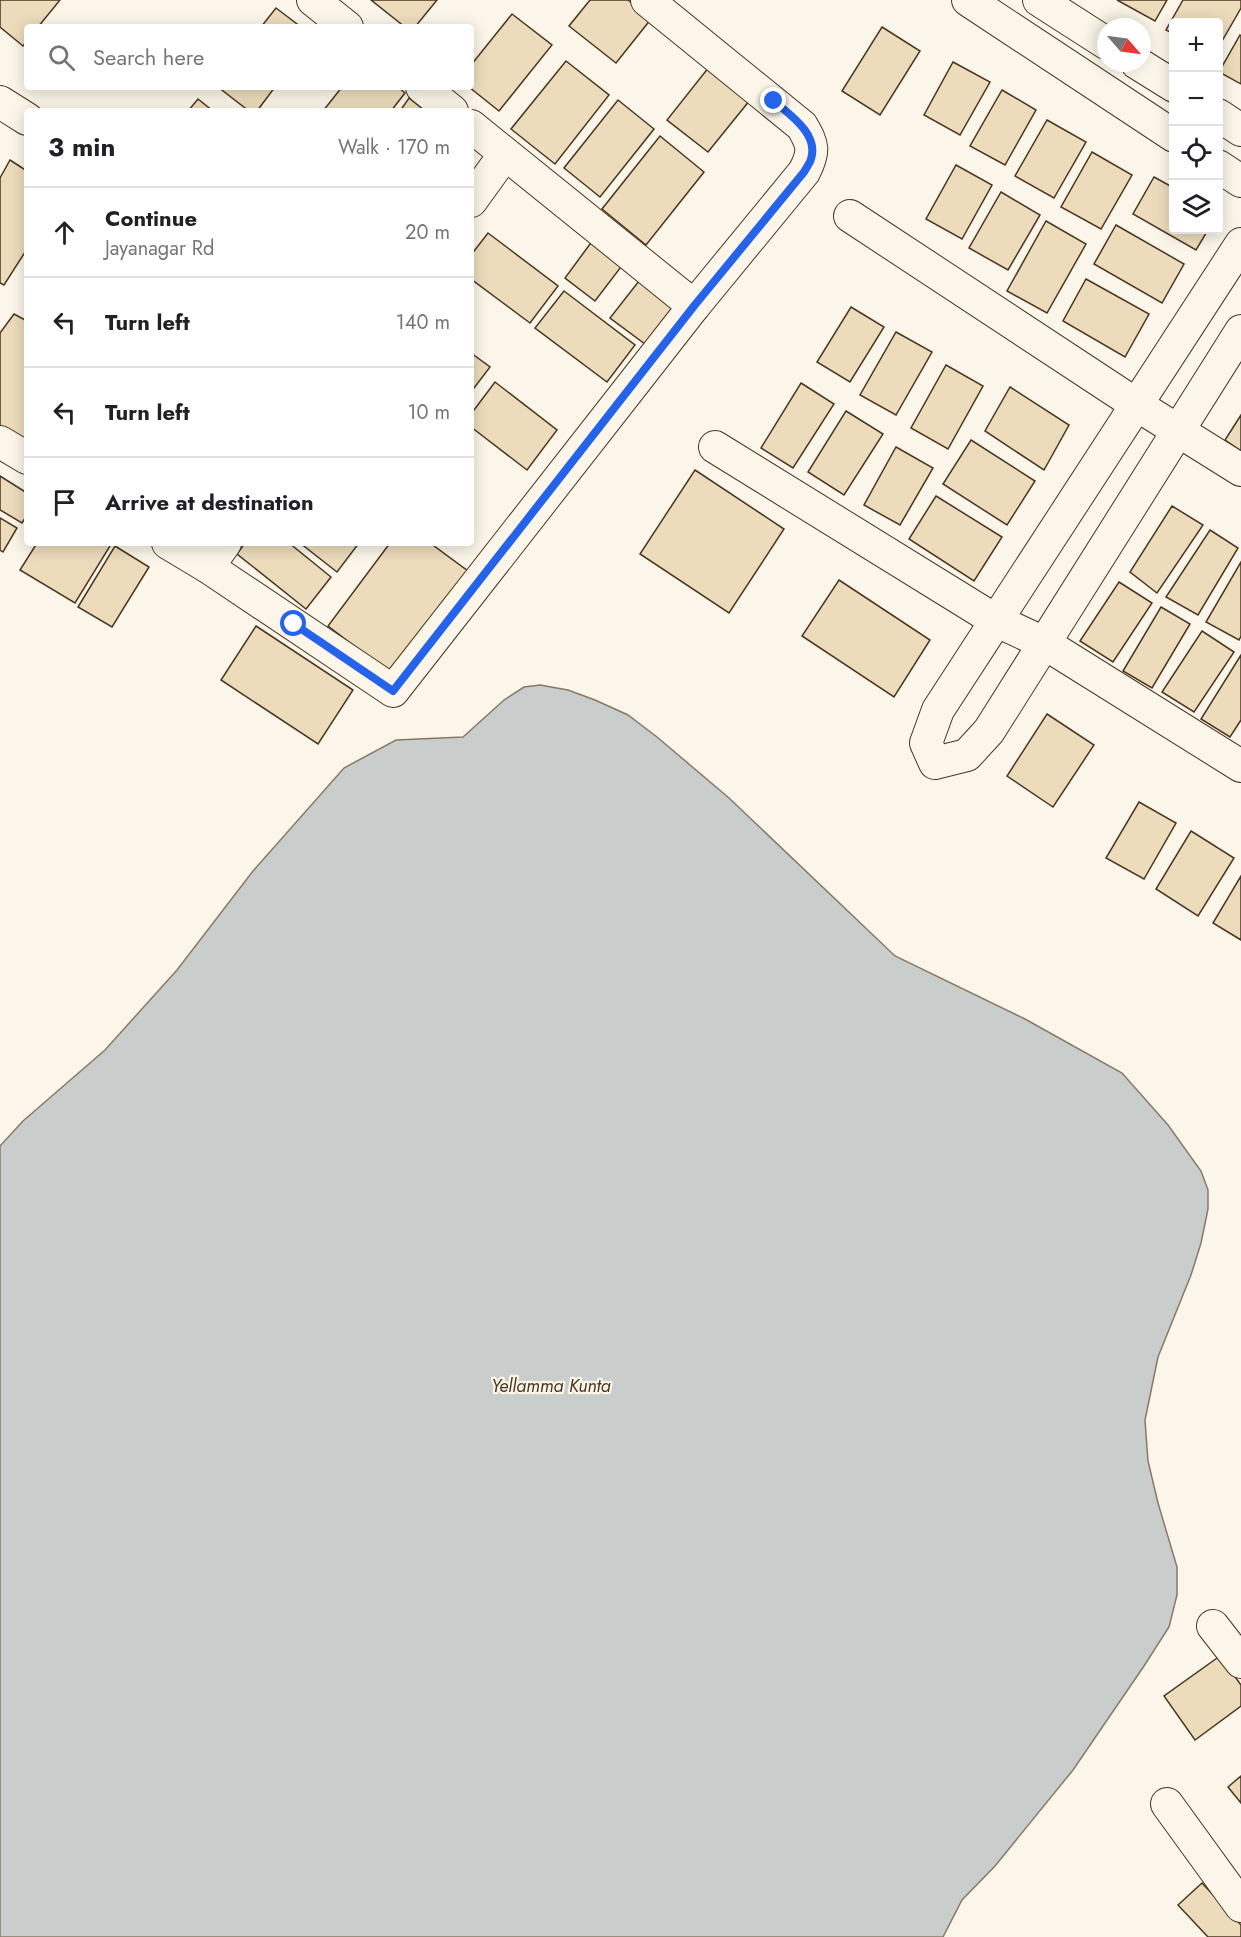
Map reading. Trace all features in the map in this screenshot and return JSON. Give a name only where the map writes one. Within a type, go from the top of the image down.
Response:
[{"type":"street","points":[[313,0],[343,24]]},
{"type":"street","points":[[180,546],[216,555],[393,691],[694,306],[804,172],[812,157],[811,141],[802,126],[647,0]]},
{"type":"street","points":[[968,0],[1169,133]]},
{"type":"street","points":[[1039,0],[1097,37]]},
{"type":"street","points":[[1151,72],[1169,83]]},
{"type":"street","points":[[426,90],[448,108]]},
{"type":"street","points":[[0,102],[24,117]]},
{"type":"street","points":[[1223,118],[1241,130]]},
{"type":"street","points":[[474,128],[694,306]]},
{"type":"street","points":[[474,197],[505,154]]},
{"type":"street","points":[[1223,169],[1241,181]]},
{"type":"street","points":[[850,216],[1137,405],[1241,470]]},
{"type":"street","points":[[1241,244],[938,710],[926,743],[935,763],[967,755],[989,731],[1241,331]]},
{"type":"street","points":[[0,442],[24,456]]},
{"type":"street","points":[[715,447],[995,620],[1044,643],[1241,766]]},
{"type":"street","points":[[1213,1626],[1241,1662]]},
{"type":"street","points":[[1167,1804],[1241,1906]]},
{"type":"water","name":"Yellamma Kunta","points":[[540,685],[568,690],[595,700],[628,715],[657,737],[729,798],[895,956],[1025,1019],[1122,1073],[1168,1125],[1201,1171],[1208,1190],[1208,1209],[1201,1243],[1191,1275],[1158,1357],[1145,1420],[1148,1461],[1177,1567],[1177,1595],[1169,1627],[1073,1770],[995,1866],[962,1900],[943,1937],[0,1937],[0,1146],[23,1121],[105,1050],[177,970],[253,871],[344,768],[396,740],[463,737],[504,700],[524,687]]},
{"type":"building","points":[[0,0],[60,0],[40,24],[24,24],[23,46],[0,27]]},
{"type":"building","points":[[371,0],[437,0],[417,24],[401,24]]},
{"type":"building","points":[[590,0],[628,0],[651,19],[616,63],[569,26]]},
{"type":"building","points":[[1117,0],[1167,0],[1155,21]]},
{"type":"building","points":[[1183,0],[1241,0],[1241,8],[1223,39],[1223,18],[1173,18]]},
{"type":"building","points":[[276,8],[297,24],[263,24]]},
{"type":"building","points":[[512,14],[552,45],[499,111],[473,90],[474,61]]},
{"type":"building","points":[[882,27],[920,51],[880,115],[842,91]]},
{"type":"building","points":[[1240,35],[1241,84],[1223,74],[1223,65]]},
{"type":"building","points":[[566,61],[609,95],[555,164],[511,129]]},
{"type":"building","points":[[953,62],[990,82],[960,135],[924,115]]},
{"type":"building","points":[[709,67],[750,100],[708,152],[667,120]]},
{"type":"building","points":[[222,90],[273,90],[259,108],[245,108]]},
{"type":"building","points":[[340,90],[402,90],[405,93],[393,108],[325,108]]},
{"type":"building","points":[[1002,90],[1036,110],[1005,165],[970,146]]},
{"type":"building","points":[[409,98],[421,108],[402,108]]},
{"type":"building","points":[[198,99],[209,108],[190,108]]},
{"type":"building","points":[[618,100],[654,129],[600,197],[564,168]]},
{"type":"building","points":[[1047,120],[1086,142],[1054,198],[1015,176]]},
{"type":"building","points":[[660,136],[704,172],[646,245],[602,209]]},
{"type":"building","points":[[1092,152],[1132,175],[1101,229],[1061,207]]},
{"type":"building","points":[[10,160],[24,169],[24,254],[4,285],[0,283],[0,178]]},
{"type":"building","points":[[956,165],[992,185],[962,239],[926,219]]},
{"type":"building","points":[[1154,177],[1169,185],[1169,234],[1206,234],[1196,250],[1133,214]]},
{"type":"building","points":[[1001,192],[1040,215],[1008,270],[969,248]]},
{"type":"building","points":[[1046,221],[1086,244],[1047,313],[1007,291]]},
{"type":"building","points":[[1116,225],[1184,264],[1162,303],[1094,264]]},
{"type":"building","points":[[488,233],[558,286],[530,323],[474,281],[474,251]]},
{"type":"building","points":[[593,240],[624,263],[595,301],[565,278]]},
{"type":"building","points":[[1086,279],[1149,314],[1125,357],[1063,321]]},
{"type":"building","points":[[639,281],[677,310],[649,347],[610,318]]},
{"type":"building","points":[[564,291],[635,345],[607,382],[535,328]]},
{"type":"building","points":[[851,307],[884,327],[850,382],[817,362]]},
{"type":"building","points":[[14,314],[24,319],[24,441],[0,426],[0,333]]},
{"type":"building","points":[[896,332],[932,352],[896,415],[860,395]]},
{"type":"building","points":[[474,355],[490,367],[474,388]]},
{"type":"building","points":[[946,365],[983,386],[948,449],[911,428]]},
{"type":"building","points":[[495,382],[557,430],[527,470],[474,429],[474,410]]},
{"type":"building","points":[[801,383],[834,404],[793,468],[761,448]]},
{"type":"building","points":[[1010,387],[1069,425],[1044,470],[985,431]]},
{"type":"building","points":[[846,411],[883,434],[844,495],[808,472]]},
{"type":"building","points":[[1241,415],[1241,451],[1225,440]]},
{"type":"building","points":[[971,440],[1035,481],[1007,525],[943,484]]},
{"type":"building","points":[[896,447],[933,468],[900,525],[864,505]]},
{"type":"building","points":[[695,470],[784,529],[729,613],[640,554]]},
{"type":"building","points":[[0,476],[24,491],[24,520],[22,523],[0,510]]},
{"type":"building","points":[[936,496],[1002,537],[974,581],[909,539]]},
{"type":"building","points":[[1172,506],[1203,525],[1157,593],[1130,572]]},
{"type":"building","points":[[0,518],[17,528],[3,552],[0,550]]},
{"type":"building","points":[[1210,530],[1238,548],[1198,615],[1166,597]]},
{"type":"building","points":[[35,546],[110,546],[75,603],[20,570]]},
{"type":"building","points":[[115,546],[149,567],[112,627],[78,607]]},
{"type":"building","points":[[243,546],[293,546],[331,577],[306,609],[237,554]]},
{"type":"building","points":[[304,546],[357,546],[337,572]]},
{"type":"building","points":[[388,546],[434,546],[472,574],[395,677],[328,626]]},
{"type":"building","points":[[1241,562],[1241,636],[1239,640],[1206,622]]},
{"type":"building","points":[[839,580],[930,640],[894,697],[802,636]]},
{"type":"building","points":[[1119,582],[1152,603],[1113,662],[1080,641]]},
{"type":"building","points":[[1161,607],[1190,624],[1152,688],[1123,671]]},
{"type":"building","points":[[256,626],[353,690],[318,744],[221,680]]},
{"type":"building","points":[[1202,631],[1234,652],[1194,712],[1162,692]]},
{"type":"building","points":[[1241,655],[1241,720],[1230,737],[1201,719]]},
{"type":"building","points":[[1047,714],[1094,745],[1053,807],[1007,776]]},
{"type":"building","points":[[1139,802],[1176,823],[1144,879],[1106,858]]},
{"type":"building","points":[[1191,831],[1234,858],[1198,916],[1156,889]]},
{"type":"building","points":[[1241,876],[1241,940],[1213,923]]},
{"type":"building","points":[[1220,1656],[1241,1685],[1241,1706],[1195,1740],[1164,1696]]},
{"type":"building","points":[[1241,1776],[1241,1803],[1228,1787]]},
{"type":"building","points":[[1202,1883],[1241,1925],[1241,1937],[1208,1937],[1178,1905]]},
{"type":"route","points":[[294,624],[393,691],[694,306],[804,172],[812,157],[811,141],[802,126],[774,101]]}]
